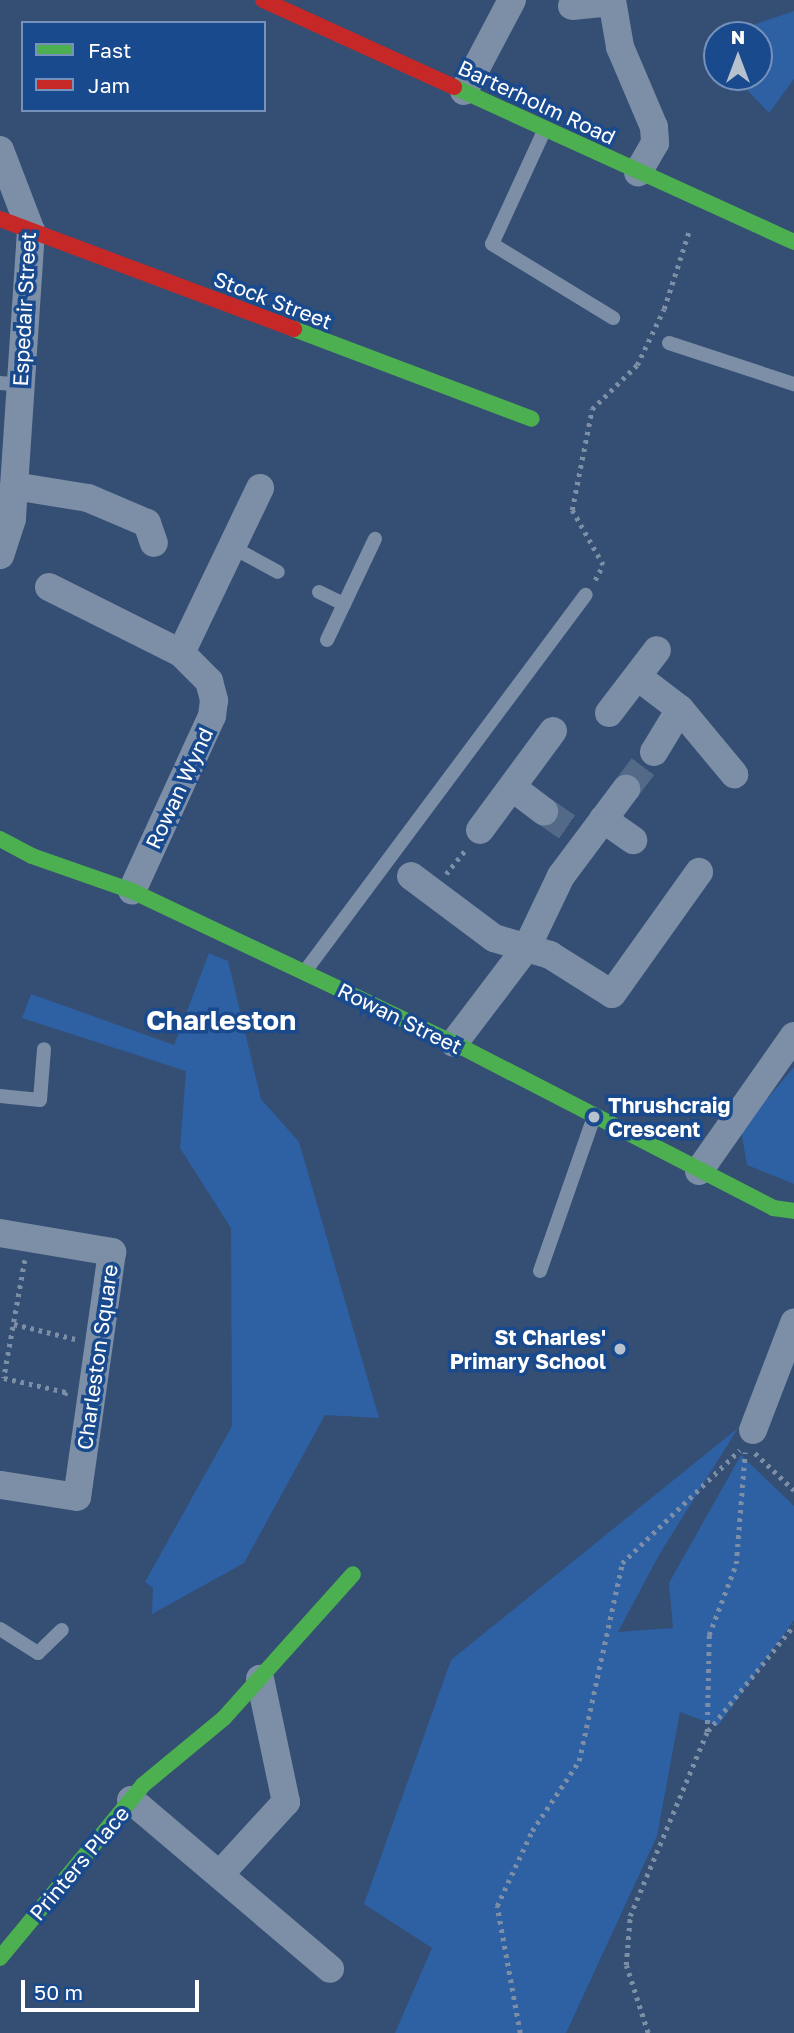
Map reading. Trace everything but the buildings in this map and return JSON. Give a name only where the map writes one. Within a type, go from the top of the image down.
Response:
[{"type":"street","name":"Barterholm Road","points":[[263,0],[794,242]]},
{"type":"street","points":[[464,91],[512,0]]},
{"type":"street","points":[[572,6],[612,1],[620,47],[654,127],[654,143],[638,172]]},
{"type":"street","name":"Espedair Street","points":[[0,150],[31,231],[10,384],[14,485],[12,519],[0,555]]},
{"type":"street","name":"Stock Street","points":[[0,219],[531,419]]},
{"type":"street","points":[[14,485],[88,498],[147,523],[154,542]]},
{"type":"street","points":[[181,653],[260,488]]},
{"type":"street","name":"Rowan Wynd","points":[[49,587],[181,653],[209,681],[212,716],[132,891]]},
{"type":"street","points":[[609,713],[657,650]]},
{"type":"street","points":[[638,677],[680,709],[734,774]]},
{"type":"street","points":[[654,752],[680,709]]},
{"type":"street","points":[[480,830],[553,731]]},
{"type":"street","points":[[513,788],[544,811]]},
{"type":"street","points":[[454,1043],[527,947],[561,876],[626,789]]},
{"type":"street","points":[[603,819],[633,841]]},
{"type":"street","name":"Rowan Street","points":[[0,839],[32,856],[132,891],[454,1043],[773,1208],[794,1211]]},
{"type":"street","points":[[422,884],[494,938],[550,955],[612,994],[699,872]]},
{"type":"street","points":[[699,1171],[794,1036]]},
{"type":"street","name":"Charleston Square","points":[[0,1233],[112,1252],[77,1497],[0,1485]]},
{"type":"street","points":[[749,1437],[794,1323]]},
{"type":"street","name":"Printers Place","points":[[0,1958],[131,1800],[224,1718],[353,1574]]},
{"type":"street","points":[[222,1872],[286,1801],[260,1679]]},
{"type":"street","name":"Printers Place","points":[[131,1800],[222,1872],[330,1969]]},
{"type":"lane","points":[[544,130],[492,244],[613,318]]},
{"type":"lane","points":[[669,343],[794,384]]},
{"type":"lane","points":[[327,640],[375,539]]},
{"type":"lane","points":[[232,547],[278,572]]},
{"type":"lane","points":[[319,592],[344,604]]},
{"type":"lane","points":[[304,972],[586,595]]},
{"type":"lane","points":[[0,1096],[40,1100],[44,1049]]},
{"type":"lane","points":[[540,1271],[594,1116]]},
{"type":"lane","points":[[0,1629],[38,1653],[62,1630]]},
{"type":"path","points":[[586,595],[603,565],[572,510],[592,409],[637,365],[664,309],[700,198]]},
{"type":"path","points":[[422,884],[480,830]]},
{"type":"path","points":[[29,1238],[2,1378],[66,1391]]},
{"type":"path","points":[[14,1324],[75,1338],[73,1351]]},
{"type":"path","points":[[64,1404],[68,1378]]},
{"type":"path","points":[[749,1437],[794,1490]]},
{"type":"path","points":[[707,1732],[709,1635],[736,1564],[749,1437]]},
{"type":"path","points":[[520,2033],[497,1906],[532,1831],[579,1761],[622,1563],[749,1437]]},
{"type":"path","points":[[648,2033],[626,1965],[630,1916],[707,1732],[794,1625]]},
{"type":"shaded area","points":[[794,11],[794,79],[769,113],[748,91],[773,91],[773,21],[764,21]]},
{"type":"shaded area","points":[[209,953],[228,961],[261,1099],[299,1142],[379,1418],[325,1415],[244,1563],[152,1614],[153,1588],[145,1582],[232,1426],[231,1228],[180,1148],[186,1071],[22,1018],[31,994],[174,1045]]},
{"type":"shaded area","points":[[794,1067],[794,1184],[747,1165],[741,1130]]},
{"type":"shaded area","points":[[738,1428],[659,1555],[618,1632],[673,1628],[669,1583],[741,1455],[794,1506],[794,1620],[718,1726],[680,1712],[657,1836],[566,2033],[395,2033],[432,1948],[364,1904],[451,1660]]},
{"type":"tunnel","points":[[626,789],[654,752]]},
{"type":"tunnel","points":[[544,811],[586,840]]},
{"type":"traffic: fast","points":[[454,87],[794,242]]},
{"type":"traffic: fast","points":[[294,329],[532,419]]},
{"type":"traffic: fast","points":[[0,839],[32,856],[132,891],[454,1043],[773,1208],[794,1211]]},
{"type":"traffic: fast","points":[[0,1958],[143,1785],[224,1718],[353,1574]]},
{"type":"traffic: jam","points":[[263,0],[454,87]]},
{"type":"traffic: jam","points":[[0,219],[294,329]]},
{"type":"place","name":"Thrushcraig Crescent","points":[[594,1117]]},
{"type":"place","name":"St Charles' Primary School","points":[[620,1349]]},
{"type":"district","name":"Charleston","points":[[221,1020]]}]
